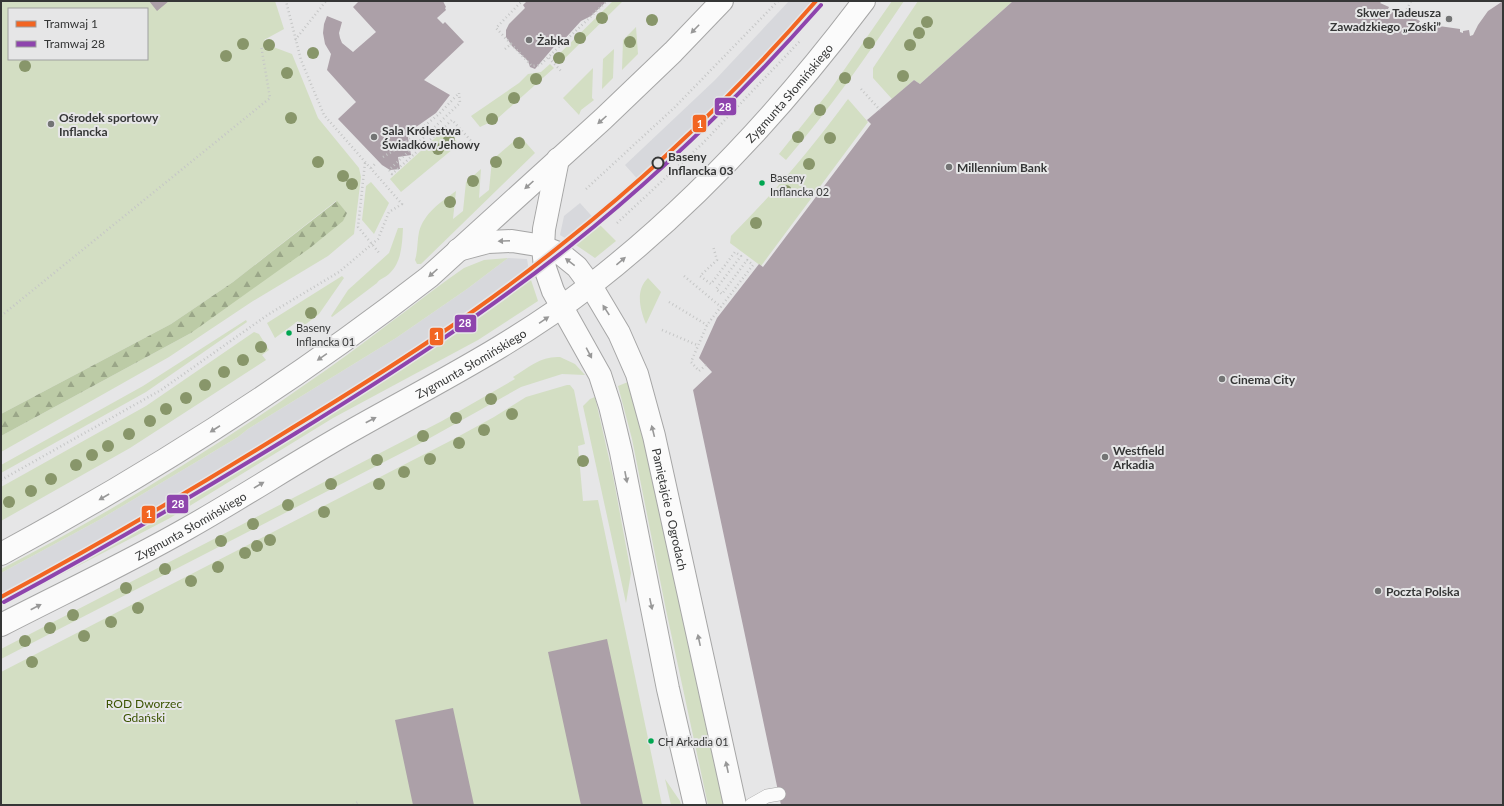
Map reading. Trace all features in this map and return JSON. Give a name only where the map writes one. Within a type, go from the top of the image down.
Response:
[{"type":"main road","points":[[1,554],[119,488],[249,407],[429,277],[628,95],[722,1]]},
{"type":"main road","name":"Zygmunta Słomińskiego","points":[[1,625],[189,527],[329,443],[477,362],[562,307],[591,286],[675,214],[740,148],[811,68],[864,1]]},
{"type":"main road","points":[[558,159],[544,230],[543,247],[548,280],[600,376],[610,406],[621,452],[668,689],[695,805]]},
{"type":"main road","name":"Pamiętajcie o Ogrodach","points":[[458,250],[499,241],[526,242],[543,247],[571,262],[591,286],[619,333],[629,354],[643,393],[654,436],[735,805]]},
{"type":"lane","points":[[751,805],[767,796],[779,794]]},
{"type":"path","points":[[1,480],[161,390],[269,314],[339,272],[378,239],[389,212],[402,204],[324,115],[308,79],[295,40],[287,6],[284,1]]},
{"type":"path","points":[[295,40],[326,1]]},
{"type":"path","points":[[522,1],[496,28],[532,66],[540,65],[607,1]]},
{"type":"path","points":[[586,189],[674,108],[778,1]]},
{"type":"path","points":[[1405,13],[1411,1]]},
{"type":"path","points":[[617,223],[703,143],[804,37]]},
{"type":"path","points":[[505,49],[511,44]]},
{"type":"path","points":[[1,316],[270,98],[261,45]]},
{"type":"path","points":[[548,58],[561,71]]},
{"type":"path","points":[[861,89],[880,110]]},
{"type":"path","points":[[383,157],[398,148],[436,117],[459,93],[460,103],[388,170],[392,174],[452,120],[474,144]]},
{"type":"path","points":[[365,162],[358,227],[380,254]]},
{"type":"path","points":[[371,168],[376,163]]},
{"type":"path","points":[[706,365],[699,371],[691,362],[697,345],[707,325],[726,303],[753,265],[747,260],[722,294],[716,289],[741,256],[735,252],[711,284],[700,276],[717,260],[713,246]]},
{"type":"path","points":[[684,276],[721,307]]},
{"type":"path","points":[[670,302],[707,325]]},
{"type":"path","points":[[662,330],[697,345]]},
{"type":"path","points":[[353,805],[358,802]]},
{"type":"shaded area","points":[[789,1],[823,1],[732,99],[642,184],[625,165],[715,80]]},
{"type":"shaded area","points":[[580,203],[598,223],[573,243],[560,235],[564,216]]},
{"type":"shaded area","points":[[508,258],[527,259],[530,277],[441,341],[187,499],[1,603],[1,573],[99,520],[238,437],[248,429],[396,338],[467,289]]},
{"type":"green space","points":[[1,1],[275,1],[284,29],[264,40],[268,45],[292,54],[318,118],[359,168],[361,177],[354,234],[328,256],[253,301],[169,357],[1,452],[1,436],[191,333],[347,213],[336,201],[233,282],[171,324],[1,414]]},
{"type":"green space","points":[[613,1],[623,1],[559,64],[554,59]]},
{"type":"green space","points":[[892,1],[904,1],[847,82],[786,160],[779,154],[828,93]]},
{"type":"green space","points":[[918,1],[1013,1],[920,84],[914,80],[892,99],[873,78],[873,68]]},
{"type":"green space","points":[[636,27],[638,54],[622,70],[623,40]]},
{"type":"green space","points":[[614,49],[613,78],[602,89],[603,59]]},
{"type":"green space","points":[[550,64],[554,68],[497,119],[480,127],[471,116],[519,83],[528,74],[541,72]]},
{"type":"green space","points":[[593,68],[592,98],[594,100],[581,110],[579,115],[563,98]]},
{"type":"green space","points":[[848,99],[868,122],[761,266],[730,243],[731,236],[792,170]]},
{"type":"green space","points":[[445,129],[459,144],[401,192],[390,179]]},
{"type":"green space","points":[[520,136],[535,153],[421,264],[417,264],[415,260],[419,232],[421,225],[429,214],[456,191],[453,219],[463,211],[466,182],[481,169],[479,198],[489,190],[492,160]]},
{"type":"green space","points":[[371,182],[389,203],[374,234],[362,220],[366,186]]},
{"type":"green space","points":[[337,201],[347,213],[343,221],[310,248],[191,333],[1,436],[1,414],[171,324],[233,282]]},
{"type":"green space","points":[[598,223],[616,241],[595,258],[573,243]]},
{"type":"green space","points":[[398,228],[403,228],[402,246],[397,264],[387,275],[332,317],[331,316],[348,290],[389,253]]},
{"type":"green space","points":[[508,258],[467,289],[396,338],[248,429],[238,437],[99,520],[1,573],[1,569],[91,521],[135,495],[264,413],[347,355],[464,268],[484,260]]},
{"type":"green space","points":[[342,276],[344,278],[319,314],[302,327],[298,321],[275,338],[267,323]]},
{"type":"green space","points":[[530,277],[538,301],[478,340],[333,418],[170,518],[1,606],[1,603],[151,519],[299,431],[416,356]]},
{"type":"green space","points":[[648,278],[661,292],[646,324],[642,313],[640,294],[641,288]]},
{"type":"green space","points":[[246,320],[247,322],[146,392],[1,473],[1,465],[143,386]]},
{"type":"green space","points":[[254,332],[259,334],[269,350],[262,355],[266,360],[130,448],[1,521],[1,487],[146,406]]},
{"type":"green space","points":[[560,357],[575,364],[585,375],[562,374],[521,387],[421,443],[1,659],[1,649],[442,421],[515,379],[513,377],[535,363],[547,358]]},
{"type":"green space","points":[[628,382],[639,420],[724,805],[708,805],[666,610],[632,439],[618,386]]},
{"type":"green space","name":"ROD Dworzec Gdański","points":[[570,385],[574,390],[585,444],[578,446],[583,501],[598,500],[662,805],[1,805],[1,672],[452,440],[494,417],[526,397]]},
{"type":"green space","points":[[595,397],[613,476],[631,573],[626,603],[583,406],[590,399]]},
{"type":"green space","points":[[665,779],[680,801],[681,805],[671,805]]},
{"type":"building","points":[[149,1],[169,1],[157,11]]},
{"type":"building","points":[[359,1],[443,1],[446,10],[437,18],[443,24],[445,22],[464,42],[424,80],[450,95],[436,113],[416,127],[415,125],[407,132],[411,155],[398,157],[400,169],[390,170],[382,165],[338,119],[356,102],[327,70],[331,54],[325,44],[323,33],[324,24],[327,16],[342,22],[339,33],[340,38],[342,43],[353,52],[376,32],[353,7]]},
{"type":"building","points":[[527,1],[607,1],[591,16],[581,21],[560,44],[558,42],[535,69],[530,67],[528,61],[512,46],[506,37],[506,30],[509,24],[525,8],[523,5]]},
{"type":"building","name":"Westfield Arkadia","points":[[1013,1],[1382,1],[1380,3],[1389,7],[1388,9],[1391,11],[1393,7],[1420,21],[1418,24],[1421,26],[1422,24],[1428,25],[1427,28],[1431,28],[1432,25],[1460,29],[1460,32],[1463,33],[1463,31],[1469,30],[1470,36],[1473,35],[1488,11],[1503,1],[1503,805],[781,805],[693,390],[712,372],[699,358],[717,318],[759,264],[763,267],[871,124],[867,120],[914,80],[920,84]]},
{"type":"building","points":[[607,639],[643,805],[581,805],[548,652]]},
{"type":"building","points":[[453,708],[474,805],[413,805],[395,720]]},
{"type":"tram line","name":"1","points":[[1,597],[112,536],[328,406],[398,362],[500,292],[600,214],[697,127],[758,65],[816,1]]},
{"type":"tram line","name":"28","points":[[4,602],[151,520],[296,433],[436,344],[504,296],[604,219],[669,161],[732,101],[821,5]]},
{"type":"place","name":"Skwer Tadeusza Zawadzkiego „Zośki”","points":[[1449,19]]},
{"type":"place","name":"Żabka","points":[[529,40]]},
{"type":"place","name":"Ośrodek sportowy Inflancka","points":[[51,124]]},
{"type":"place","name":"Sala Królestwa Świadków Jehowy","points":[[374,137]]},
{"type":"place","name":"Baseny Inflancka 03","points":[[658,163]]},
{"type":"place","name":"Millennium Bank","points":[[949,167]]},
{"type":"place","name":"Baseny Inflancka 02","points":[[762,183]]},
{"type":"place","name":"Baseny Inflancka 01","points":[[289,333]]},
{"type":"place","name":"Cinema City","points":[[1222,379]]},
{"type":"place","name":"Westfield Arkadia","points":[[1105,457]]},
{"type":"place","name":"Poczta Polska","points":[[1378,591]]},
{"type":"place","name":"CH Arkadia 01","points":[[651,741]]}]
